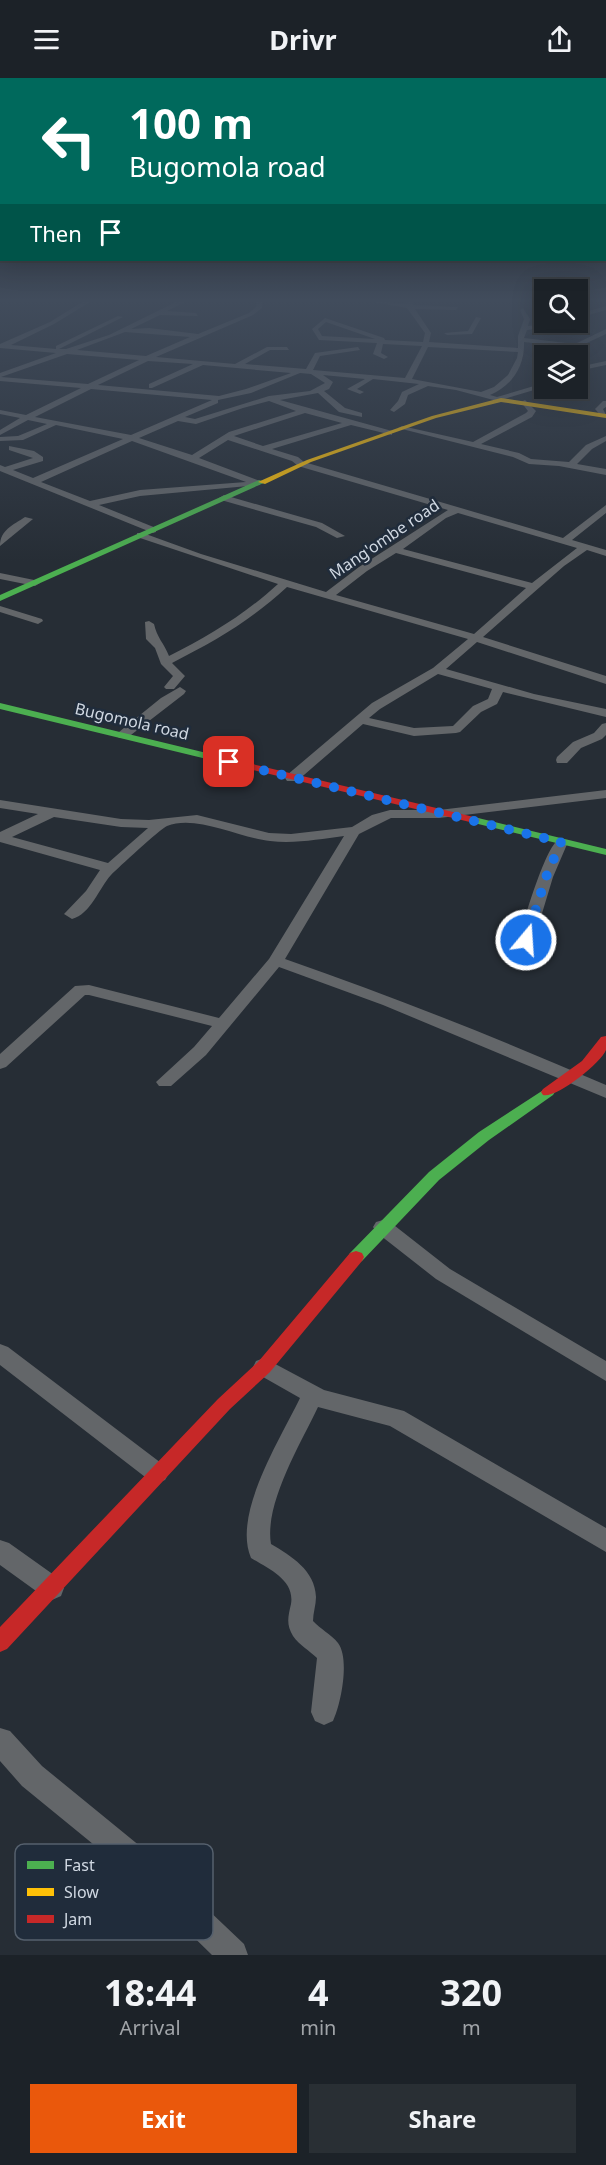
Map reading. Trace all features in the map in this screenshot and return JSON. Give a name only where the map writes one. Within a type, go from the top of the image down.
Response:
[{"type":"street","points":[[89,387],[191,397],[226,398]]},
{"type":"street","points":[[0,433],[26,418],[93,387]]},
{"type":"street","points":[[35,481],[177,418],[261,387]]},
{"type":"street","points":[[177,418],[196,422],[240,406],[319,391],[324,387]]},
{"type":"street","points":[[355,387],[351,389],[360,392]]},
{"type":"street","points":[[394,410],[402,402],[406,393],[420,387]]},
{"type":"street","points":[[446,387],[499,399],[605,411]]},
{"type":"street","points":[[484,394],[499,387]]},
{"type":"street","points":[[0,598],[301,464],[443,415],[534,388]]},
{"type":"street","points":[[248,391],[305,411],[351,423],[474,445],[528,460],[606,472]]},
{"type":"street","points":[[319,391],[340,406],[342,410],[363,416]]},
{"type":"street","points":[[474,445],[529,415],[532,412],[525,402]]},
{"type":"street","points":[[193,458],[226,437],[305,411]]},
{"type":"street","points":[[0,412],[132,438],[193,458],[256,483]]},
{"type":"street","points":[[0,439],[9,440],[30,435],[54,423]]},
{"type":"street","points":[[265,448],[351,423]]},
{"type":"street","points":[[83,429],[158,426]]},
{"type":"street","points":[[226,437],[265,448],[295,459],[301,464],[606,553]]},
{"type":"street","points":[[571,465],[589,447],[606,438]]},
{"type":"street","points":[[2,469],[40,459],[31,453],[12,448]]},
{"type":"street","points":[[2,469],[153,530]]},
{"type":"street","points":[[89,504],[140,493],[256,483]]},
{"type":"street","points":[[224,498],[320,525],[340,536]]},
{"type":"street","points":[[565,541],[601,517],[606,508]]},
{"type":"street","name":"Mang'ombe road","points":[[329,595],[363,569],[395,550],[443,516],[458,509]]},
{"type":"street","points":[[0,543],[7,534],[28,519]]},
{"type":"street","points":[[140,535],[198,558],[550,660],[606,680]]},
{"type":"street","points":[[292,778],[376,706],[436,670],[560,564],[585,547]]},
{"type":"street","points":[[395,550],[534,587]]},
{"type":"street","points":[[0,576],[35,583]]},
{"type":"street","points":[[165,662],[219,635],[257,609],[286,583]]},
{"type":"street","points":[[0,609],[38,621]]},
{"type":"street","points":[[123,735],[165,701],[175,689],[179,676],[165,662],[161,648],[152,639],[149,624]]},
{"type":"street","points":[[436,670],[606,713]]},
{"type":"street","points":[[362,720],[414,732],[456,729],[477,709],[493,701],[498,687]]},
{"type":"street","name":"Bugomola road","points":[[0,706],[606,852]]},
{"type":"street","points":[[562,760],[578,745],[598,736],[605,730]]},
{"type":"street","points":[[0,804],[146,825],[197,819],[278,838],[305,838],[354,831],[384,816],[439,813],[606,794]]},
{"type":"street","points":[[0,838],[53,811]]},
{"type":"street","points":[[72,914],[88,898],[110,868],[163,822]]},
{"type":"street","points":[[165,1082],[188,1064],[276,961],[354,831]]},
{"type":"street","points":[[0,838],[110,868]]},
{"type":"street","points":[[526,940],[546,877],[561,842]]},
{"type":"street","points":[[276,961],[389,1001],[497,1044],[606,1092]]},
{"type":"street","points":[[0,1063],[81,990],[89,990],[223,1024]]},
{"type":"street","points":[[0,1642],[224,1404],[264,1368],[336,1279],[434,1176],[484,1136],[587,1064],[606,1040]]},
{"type":"street","points":[[383,1227],[443,1274],[606,1372]]},
{"type":"street","points":[[0,1353],[158,1473]]},
{"type":"street","points":[[264,1368],[313,1395],[396,1418],[606,1541]]},
{"type":"street","points":[[313,1395],[275,1474],[256,1536],[260,1550],[290,1570],[297,1578],[304,1598],[300,1617],[303,1628],[330,1653],[331,1667],[324,1712]]},
{"type":"street","points":[[0,1551],[52,1588]]},
{"type":"street","points":[[0,1741],[32,1776],[115,1844]]},
{"type":"street","points":[[213,1936],[233,1955]]},
{"type":"traffic: fast","points":[[0,598],[262,482]]},
{"type":"traffic: fast","points":[[0,706],[244,765]]},
{"type":"traffic: fast","points":[[474,820],[606,852]]},
{"type":"traffic: fast","points":[[356,1257],[434,1176],[484,1136],[548,1092]]},
{"type":"traffic: slow","points":[[262,482],[309,461],[434,417],[501,400],[606,416]]},
{"type":"traffic: jam","points":[[244,765],[474,820]]},
{"type":"traffic: jam","points":[[548,1092],[587,1064],[606,1040]]},
{"type":"traffic: jam","points":[[0,1642],[224,1404],[264,1367],[356,1257]]},
{"type":"route","points":[[229,762],[561,842],[546,877],[526,940]]}]
